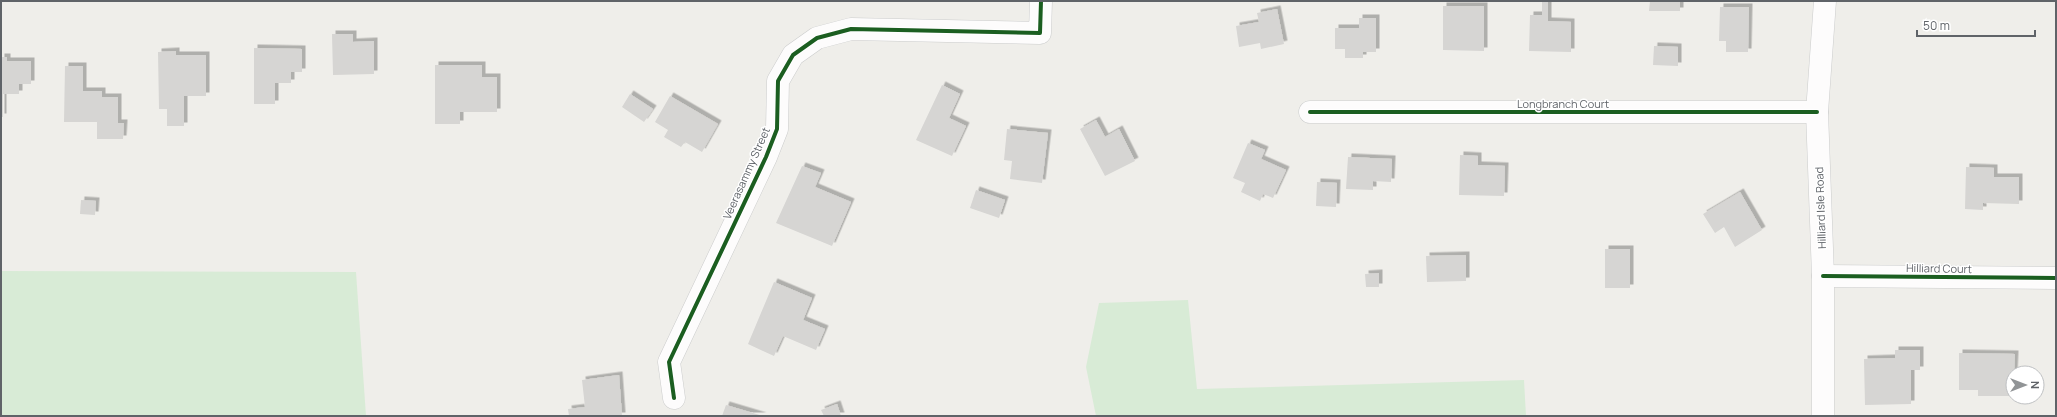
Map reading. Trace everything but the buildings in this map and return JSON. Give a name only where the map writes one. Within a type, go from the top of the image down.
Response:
[{"type":"street","name":"Veerasammy Street","points":[[674,398],[669,362],[766,157],[777,129],[778,81],[793,55],[817,38],[851,29],[1040,33],[1041,1]]},
{"type":"street","name":"Hilliard Isle Road","points":[[1823,416],[1823,276],[1817,112],[1825,1]]},
{"type":"street","name":"Longbranch Court","points":[[1310,112],[1817,112]]},
{"type":"street","name":"Hilliard Court","points":[[1823,276],[2056,278]]},
{"type":"green space","points":[[1,271],[356,272],[366,416],[1,416]]},
{"type":"green space","points":[[1188,300],[1197,389],[1524,380],[1526,416],[1096,416],[1086,367],[1099,303]]},
{"type":"cycle path","points":[[674,398],[669,362],[766,157],[777,129],[778,81],[793,55],[817,38],[851,29],[1040,33],[1041,1]]},
{"type":"cycle path","points":[[1310,112],[1817,112]]},
{"type":"cycle path","points":[[1823,276],[2056,278]]}]
